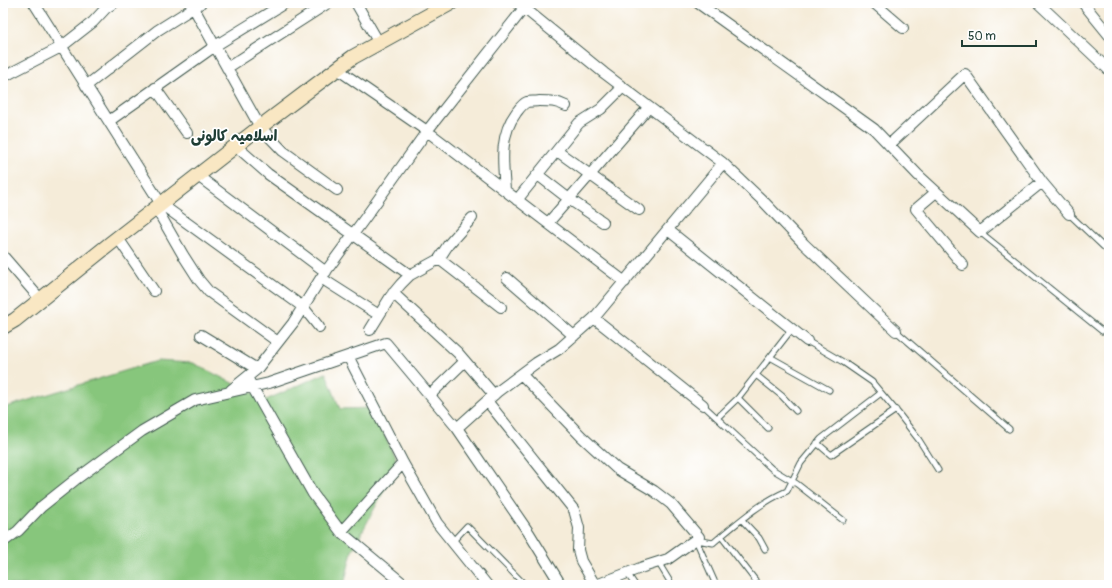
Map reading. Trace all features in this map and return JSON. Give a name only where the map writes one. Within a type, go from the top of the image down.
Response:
[{"type":"street","points":[[34,3],[109,121],[199,280],[209,292],[278,342]]},
{"type":"street","points":[[3,77],[61,46],[114,3]]},
{"type":"street","points":[[109,121],[215,46],[285,3]]},
{"type":"street","points":[[227,68],[328,3]]},
{"type":"street","points":[[356,3],[379,43]]},
{"type":"street","points":[[3,327],[16,320],[158,206],[353,57],[379,43],[436,7],[451,3]]},
{"type":"street","points":[[698,3],[874,129],[918,175],[980,232],[1042,182]]},
{"type":"street","points":[[874,3],[903,28]]},
{"type":"street","points":[[1038,3],[1109,70]]},
{"type":"street","points":[[86,86],[158,30],[195,4],[215,46],[260,127],[283,151],[337,190]]},
{"type":"street","points":[[229,392],[257,369],[293,323],[323,275],[427,131],[521,5],[623,88],[723,163],[764,202],[804,244],[896,331]]},
{"type":"street","points":[[1088,5],[1109,34]]},
{"type":"street","points":[[337,69],[427,131],[625,282]]},
{"type":"street","points":[[889,145],[965,74],[1042,182],[1069,214]]},
{"type":"street","points":[[155,88],[187,133]]},
{"type":"street","points":[[517,200],[579,123],[601,109],[623,88]]},
{"type":"street","points":[[504,190],[503,143],[515,114],[521,106],[527,102],[557,102],[566,106]]},
{"type":"street","points":[[548,223],[649,107]]},
{"type":"street","points":[[236,146],[268,174],[410,275]]},
{"type":"street","points":[[557,151],[639,210]]},
{"type":"street","points":[[457,428],[490,398],[536,363],[559,349],[594,318],[723,163]]},
{"type":"street","points":[[538,174],[569,199],[603,222]]},
{"type":"street","points":[[198,176],[323,275],[379,315]]},
{"type":"street","points":[[936,192],[916,209],[963,265]]},
{"type":"street","points":[[158,206],[303,307],[319,327]]},
{"type":"street","points":[[370,330],[393,293],[410,275],[438,259],[448,245],[472,218]]},
{"type":"street","points":[[668,230],[807,341]]},
{"type":"street","points":[[118,238],[154,291]]},
{"type":"street","points":[[3,256],[41,300]]},
{"type":"street","points":[[438,259],[501,307]]},
{"type":"street","points":[[507,278],[574,336]]},
{"type":"street","points":[[393,293],[465,361],[490,398],[574,510],[579,528],[578,550],[581,561],[598,585],[668,559],[699,537],[671,504],[654,491],[618,469],[582,436],[521,374]]},
{"type":"street","points":[[594,318],[703,405]]},
{"type":"street","points":[[201,335],[257,369]]},
{"type":"street","points":[[3,542],[18,531],[41,507],[69,485],[142,432],[195,400],[269,383],[386,343],[457,428],[529,533],[561,585]]},
{"type":"street","points":[[348,356],[403,463],[437,523],[487,585]]},
{"type":"street","points":[[430,396],[465,361]]},
{"type":"street","points":[[247,377],[313,494],[341,532],[394,581],[406,585]]},
{"type":"street","points":[[341,532],[403,463]]},
{"type":"lane","points":[[1069,214],[1109,252]]},
{"type":"lane","points":[[980,232],[1102,331]]},
{"type":"lane","points":[[717,418],[738,398],[792,329]]},
{"type":"lane","points":[[896,331],[1009,429]]},
{"type":"lane","points":[[807,341],[843,362],[872,382],[919,440],[938,470]]},
{"type":"lane","points":[[770,357],[829,390]]},
{"type":"lane","points":[[756,375],[782,396],[796,411]]},
{"type":"lane","points":[[696,540],[713,543],[776,496],[787,491],[801,463],[817,443],[881,393]]},
{"type":"lane","points":[[738,398],[768,428]]},
{"type":"lane","points":[[703,405],[772,469],[792,481],[843,520]]},
{"type":"lane","points":[[817,443],[831,455],[896,410]]},
{"type":"lane","points":[[742,520],[759,538],[765,549]]},
{"type":"lane","points":[[452,542],[467,526],[525,585]]},
{"type":"lane","points":[[721,536],[755,580]]},
{"type":"lane","points":[[696,540],[716,585]]},
{"type":"lane","points":[[658,562],[672,585]]},
{"type":"lane","points":[[627,573],[635,585]]},
{"type":"green space","points":[[157,361],[193,363],[266,400],[326,373],[340,409],[372,408],[398,464],[352,551],[344,585],[3,585],[3,408]]},
{"type":"district","name":"اسلامیہ کالونی","points":[[234,136]]}]
